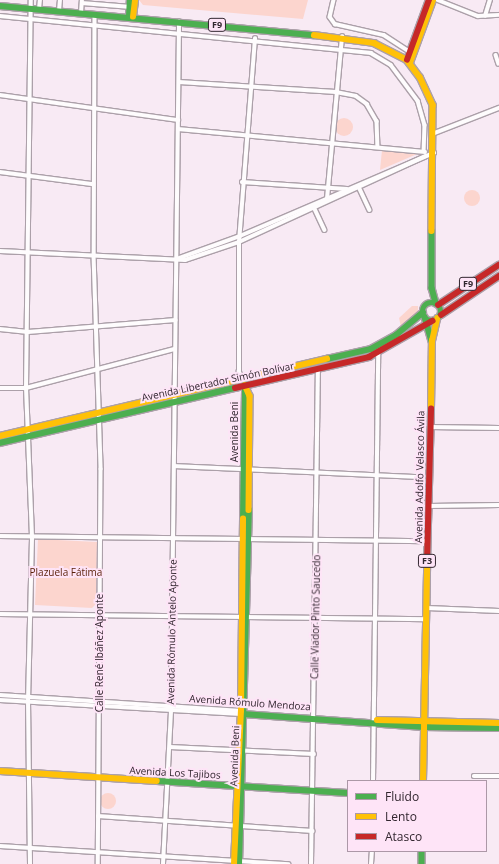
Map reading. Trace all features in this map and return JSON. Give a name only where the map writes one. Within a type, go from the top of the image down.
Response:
[{"type":"main road","points":[[131,17],[131,4],[135,0]]},
{"type":"main road","points":[[409,62],[410,52],[428,0]]},
{"type":"main road","points":[[409,62],[433,0]]},
{"type":"main road","name":"F9","points":[[0,6],[180,21],[342,37],[374,43],[409,62],[420,77],[433,105],[435,133],[432,288],[424,315]]},
{"type":"main road","name":"F9","points":[[437,304],[499,265]]},
{"type":"main road","name":"F9","points":[[437,318],[499,276]]},
{"type":"main road","name":"F9","points":[[432,288],[437,304],[437,318]]},
{"type":"main road","points":[[432,288],[439,294],[452,295]]},
{"type":"main road","points":[[428,304],[437,304]]},
{"type":"main road","points":[[424,315],[437,318]]},
{"type":"main road","name":"Avenida Libertador Simón Bolívar","points":[[0,436],[27,428],[176,392],[371,349],[396,335],[424,315]]},
{"type":"main road","name":"Avenida Adolfo Velasco Ávila","points":[[424,315],[432,341]]},
{"type":"main road","name":"Avenida Libertador Simón Bolívar","points":[[0,443],[99,418],[318,369],[378,354],[437,318]]},
{"type":"main road","name":"Avenida Adolfo Velasco Ávila","points":[[423,780],[432,341],[437,318]]},
{"type":"main road","name":"Avenida Beni","points":[[237,862],[244,713],[247,469],[250,396],[245,385]]},
{"type":"main road","name":"Avenida Rómulo Mendoza","points":[[244,713],[373,722],[499,728]]},
{"type":"main road","name":"Avenida Rómulo Mendoza","points":[[424,725],[499,723]]},
{"type":"main road","name":"Avenida Los Tajibos","points":[[0,771],[347,793]]},
{"type":"main road","points":[[422,852],[422,864]]},
{"type":"street","points":[[30,864],[28,697],[32,537],[26,388],[28,332],[28,176],[31,0]]},
{"type":"street","points":[[39,9],[40,0]]},
{"type":"street","points":[[59,11],[60,0]]},
{"type":"street","points":[[334,0],[330,17],[335,24],[384,35],[410,52]]},
{"type":"street","points":[[438,0],[485,16],[499,15]]},
{"type":"street","points":[[485,16],[490,0]]},
{"type":"street","points":[[81,13],[82,2],[131,4]]},
{"type":"street","name":"Calle René Ibáñez Aponte","points":[[95,14],[93,184],[95,327],[99,418],[101,538],[98,864]]},
{"type":"street","points":[[0,16],[95,26],[340,47],[382,58],[405,80],[423,112],[424,151],[426,156]]},
{"type":"street","name":"Avenida Rómulo Antelo Aponte","points":[[163,864],[171,708],[180,21]]},
{"type":"street","points":[[326,204],[342,37]]},
{"type":"street","points":[[245,385],[240,377],[239,242],[242,182],[254,39]]},
{"type":"street","points":[[496,55],[499,64]]},
{"type":"street","points":[[179,82],[336,92],[356,96],[367,104],[377,121],[378,146]]},
{"type":"street","points":[[0,95],[94,110],[178,120]]},
{"type":"street","points":[[435,133],[499,108]]},
{"type":"street","points":[[178,129],[424,151]]},
{"type":"street","points":[[176,259],[240,236],[434,153]]},
{"type":"street","points":[[0,251],[28,254],[94,255],[185,260],[239,242],[360,189],[426,156]]},
{"type":"street","points":[[0,172],[93,184]]},
{"type":"street","points":[[242,182],[347,189]]},
{"type":"street","points":[[347,189],[349,194]]},
{"type":"street","points":[[360,189],[370,210]]},
{"type":"street","points":[[315,209],[325,230]]},
{"type":"street","points":[[0,329],[28,332],[176,320]]},
{"type":"street","points":[[0,388],[26,388],[97,368],[176,349]]},
{"type":"street","points":[[373,780],[378,476],[378,354]]},
{"type":"street","name":"Calle Viador Pinto Saucedo","points":[[311,864],[315,718],[318,369]]},
{"type":"street","points":[[430,427],[499,428]]},
{"type":"street","points":[[175,466],[318,474],[418,477]]},
{"type":"street","points":[[429,506],[499,504]]},
{"type":"street","points":[[0,536],[377,540],[427,542]]},
{"type":"street","points":[[427,608],[499,610]]},
{"type":"street","points":[[0,614],[427,619]]},
{"type":"street","name":"Avenida Rómulo Mendoza","points":[[0,695],[100,704]]},
{"type":"street","name":"Avenida Rómulo Mendoza","points":[[0,700],[100,704],[244,713]]},
{"type":"street","points":[[170,747],[314,754]]},
{"type":"street","points":[[474,776],[499,776]]},
{"type":"street","points":[[98,816],[312,831]]},
{"type":"street","points":[[0,846],[288,864]]},
{"type":"street","points":[[371,864],[372,852]]},
{"type":"green space","points":[[139,0],[308,0],[303,19],[143,5]]},
{"type":"green space","points":[[344,118],[350,121],[353,127],[350,133],[344,136],[338,133],[335,127],[338,121]]},
{"type":"green space","points":[[382,150],[417,154],[380,170]]},
{"type":"green space","points":[[472,190],[478,192],[480,198],[478,204],[472,206],[466,204],[464,198],[466,192]]},
{"type":"green space","points":[[412,306],[418,306],[418,311],[401,327],[399,318]]},
{"type":"green space","name":"Plazuela Fátima","points":[[38,539],[97,542],[96,604],[92,608],[35,605]]},
{"type":"green space","points":[[108,793],[115,798],[116,801],[111,808],[108,809],[101,804],[100,801],[105,794]]},
{"type":"traffic: fast","points":[[129,17],[130,0]]},
{"type":"traffic: fast","points":[[0,6],[314,35]]},
{"type":"traffic: fast","points":[[432,231],[432,288],[436,303]]},
{"type":"traffic: fast","points":[[432,303],[438,306],[441,312],[438,318],[432,321],[426,318],[423,312],[426,306],[432,303]]},
{"type":"traffic: fast","points":[[327,359],[371,349],[396,335],[423,312]]},
{"type":"traffic: fast","points":[[425,317],[432,341]]},
{"type":"traffic: fast","points":[[243,519],[245,385]]},
{"type":"traffic: fast","points":[[0,443],[235,388]]},
{"type":"traffic: fast","points":[[239,864],[249,510]]},
{"type":"traffic: fast","points":[[243,714],[424,727],[499,728]]},
{"type":"traffic: fast","points":[[157,781],[347,793]]},
{"type":"traffic: fast","points":[[422,852],[422,864]]},
{"type":"traffic: slow","points":[[133,17],[135,0]]},
{"type":"traffic: slow","points":[[410,63],[433,0]]},
{"type":"traffic: slow","points":[[314,35],[374,43],[407,60],[420,77],[433,105],[432,231]]},
{"type":"traffic: slow","points":[[431,409],[432,341],[437,319]]},
{"type":"traffic: slow","points":[[0,436],[327,359]]},
{"type":"traffic: slow","points":[[245,385],[250,396],[249,510]]},
{"type":"traffic: slow","points":[[234,864],[241,711],[243,519]]},
{"type":"traffic: slow","points":[[423,780],[427,563]]},
{"type":"traffic: slow","points":[[377,720],[499,723]]},
{"type":"traffic: slow","points":[[0,771],[157,781]]},
{"type":"traffic: jam","points":[[407,60],[429,0]]},
{"type":"traffic: jam","points":[[438,305],[499,265]]},
{"type":"traffic: jam","points":[[441,315],[499,276]]},
{"type":"traffic: jam","points":[[235,388],[369,357],[432,321]]},
{"type":"traffic: jam","points":[[427,563],[431,409]]}]
